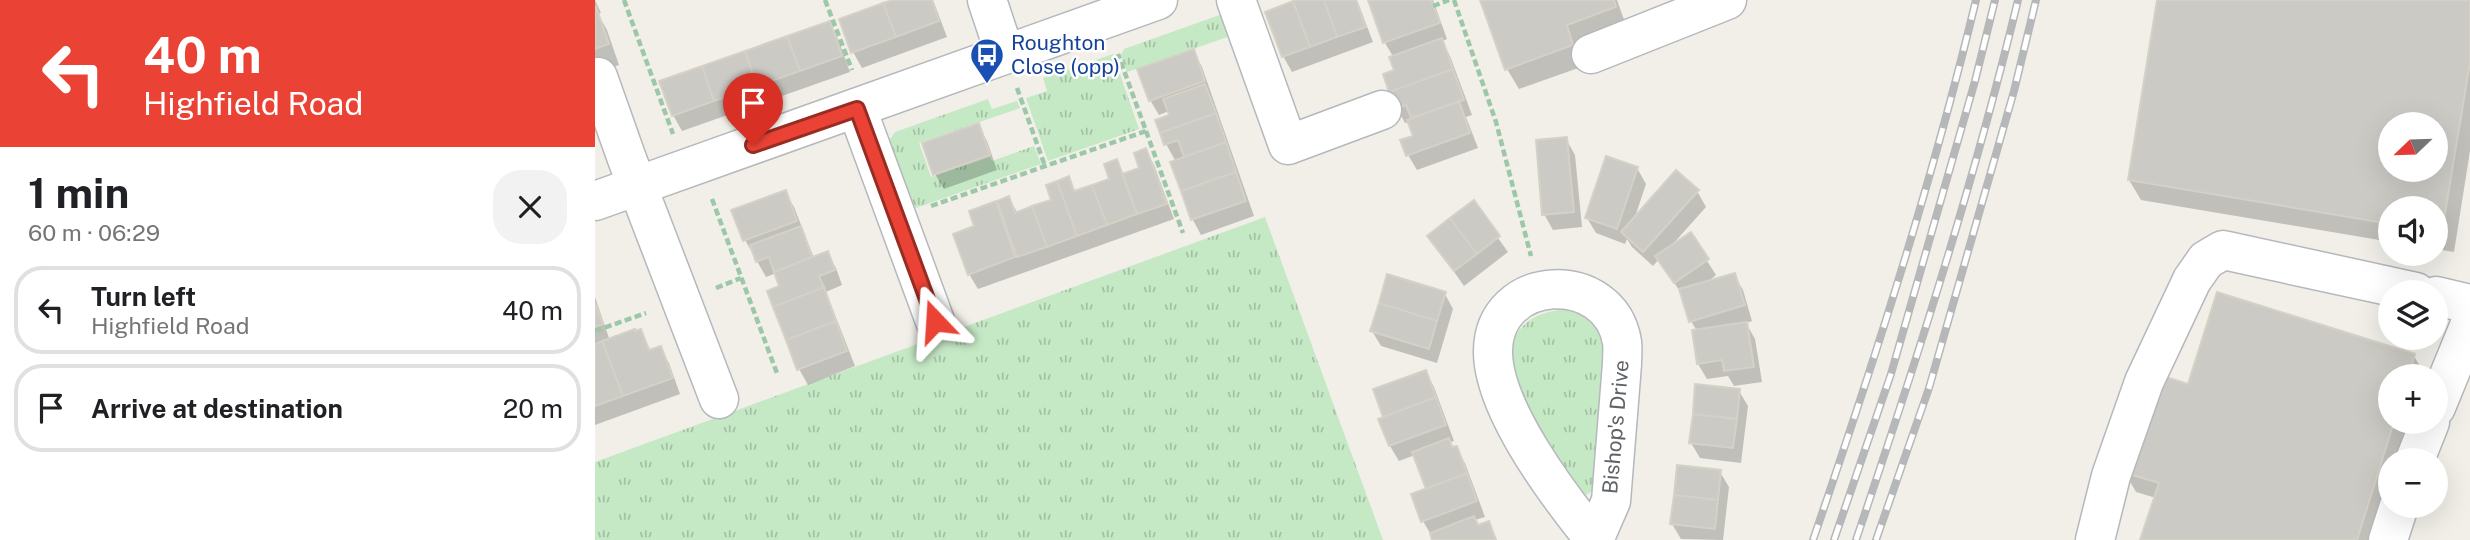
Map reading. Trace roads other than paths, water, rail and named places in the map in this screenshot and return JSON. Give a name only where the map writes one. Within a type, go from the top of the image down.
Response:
[{"type":"street","points":[[987,0],[1011,68]]},
{"type":"street","points":[[595,201],[638,186],[856,93],[1011,68],[1158,0]]},
{"type":"street","points":[[1236,0],[1288,145],[1382,110]]},
{"type":"street","points":[[1591,54],[1666,11],[1727,0]]},
{"type":"street","points":[[598,77],[719,399]]},
{"type":"street","points":[[856,93],[935,321]]},
{"type":"street","points":[[2095,540],[2111,476],[2144,382],[2192,280],[2206,260],[2223,250],[2378,284]]},
{"type":"street","name":"Bishop's Drive","points":[[1562,288],[1600,303],[1614,321],[1622,341],[1611,501],[1594,540],[1562,500],[1539,464],[1513,415],[1498,378],[1493,353],[1497,328],[1509,307],[1524,296],[1539,291],[1562,288]]},
{"type":"street","points":[[2448,299],[2470,304]]},
{"type":"street","points":[[2448,378],[2470,324]]},
{"type":"street","points":[[2388,540],[2395,518]]},
{"type":"railway","points":[[1813,540],[1901,272],[1941,137],[1976,0]]},
{"type":"railway","points":[[1834,540],[1891,374],[1975,81],[1995,0]]},
{"type":"railway","points":[[1856,540],[1943,272],[1983,137],[2018,0]]},
{"type":"railway","points":[[1876,540],[1929,388],[2014,91],[2036,0]]},
{"type":"place","name":"Roughton Close (opp)","points":[[987,85]]}]
